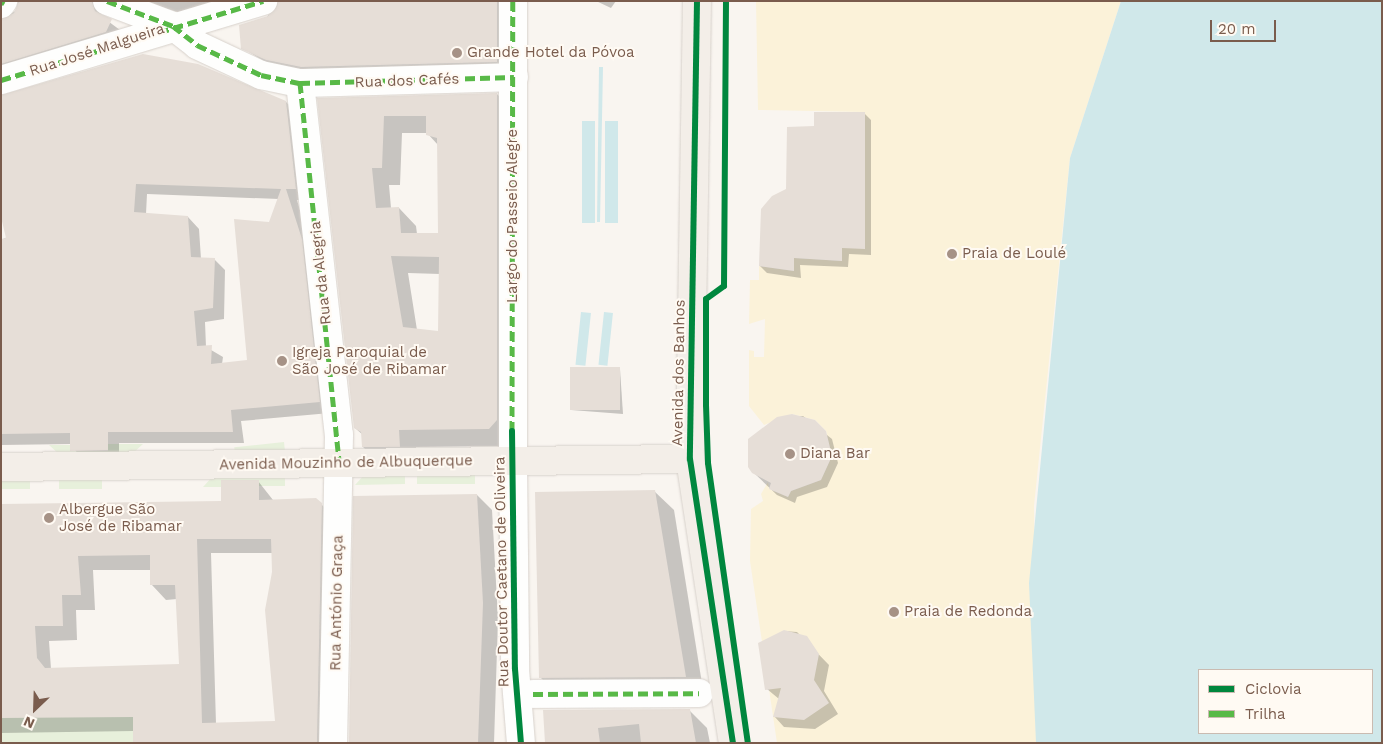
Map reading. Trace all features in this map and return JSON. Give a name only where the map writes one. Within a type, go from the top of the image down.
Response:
[{"type":"main road","name":"Avenida dos Banhos","points":[[697,1],[690,459],[733,743]]},
{"type":"main road","name":"Avenida Mouzinho de Albuquerque","points":[[1,467],[690,459]]},
{"type":"street","points":[[107,1],[173,26],[263,1]]},
{"type":"street","name":"Largo do Passeio Alegre","points":[[512,431],[513,1]]},
{"type":"street","name":"Rua José Malgueira","points":[[1,80],[173,26],[197,45],[261,75],[300,83]]},
{"type":"street","name":"Rua dos Cafés","points":[[300,83],[514,77]]},
{"type":"street","name":"Rua da Alegria","points":[[300,83],[339,463]]},
{"type":"street","name":"Rua Doutor Caetano de Oliveira","points":[[512,431],[515,669],[521,743]]},
{"type":"street","name":"Rua António Graça","points":[[333,743],[339,463]]},
{"type":"street","points":[[533,694],[699,693]]},
{"type":"green space","points":[[284,442],[285,452],[235,457],[234,447]]},
{"type":"green space","points":[[108,444],[143,444],[132,454],[60,455],[49,445],[70,445],[71,451],[108,451]]},
{"type":"green space","points":[[417,473],[475,473],[475,484],[417,484]]},
{"type":"green space","points":[[405,474],[405,484],[355,485],[364,475]]},
{"type":"green space","points":[[285,475],[285,486],[259,486],[258,480],[221,480],[221,487],[203,487],[213,476]]},
{"type":"green space","points":[[59,478],[102,478],[102,489],[59,489]]},
{"type":"green space","points":[[1,479],[30,479],[30,489],[1,489]]},
{"type":"green space","points":[[1,717],[133,717],[133,743],[1,743]]},
{"type":"sand","name":"Praia de Loulé","points":[[756,1],[1121,1],[1070,158],[1034,506],[1036,743],[777,743],[750,561],[751,509],[763,501],[761,494],[768,482],[769,489],[788,497],[791,491],[821,480],[832,456],[826,431],[815,420],[792,414],[764,425],[749,406],[749,350],[754,351],[754,357],[764,357],[765,319],[749,324],[750,280],[759,280],[759,266],[794,271],[794,258],[842,261],[842,248],[865,248],[864,112],[758,110]]},
{"type":"water","points":[[1121,1],[1382,1],[1382,743],[1036,743],[1029,583],[1070,158]]},
{"type":"water","points":[[599,67],[603,67],[600,222],[597,222]]},
{"type":"water","points":[[582,121],[595,121],[595,223],[582,223]]},
{"type":"water","points":[[605,121],[618,121],[618,223],[605,223]]},
{"type":"water","points":[[581,312],[591,313],[585,366],[575,365]]},
{"type":"water","points":[[604,312],[613,313],[607,366],[598,365]]},
{"type":"building","points":[[19,1],[92,1],[95,11],[112,19],[106,32],[1,64],[1,19],[14,13]]},
{"type":"building","points":[[278,1],[497,1],[497,62],[301,67],[266,60],[241,49],[239,25],[268,16]]},
{"type":"building","points":[[143,54],[198,64],[286,101],[296,189],[286,189],[302,239],[320,402],[231,410],[233,432],[108,432],[108,450],[70,451],[70,433],[1,434],[1,239],[6,238],[1,217],[1,95]],"holes":[[[136,184],[281,189],[269,222],[234,219],[247,360],[211,364],[212,345],[197,346],[194,311],[213,308],[215,258],[191,257],[188,216],[134,212]]]},
{"type":"building","points":[[497,93],[497,420],[489,429],[399,430],[400,447],[362,447],[361,432],[354,428],[317,98]],"holes":[[[384,116],[426,116],[426,135],[437,138],[438,233],[401,233],[399,207],[376,208],[372,168],[382,168]],[[391,256],[439,257],[438,331],[403,327]]]},
{"type":"building","points":[[814,112],[865,112],[865,249],[842,248],[842,261],[794,258],[794,271],[759,266],[761,209],[772,196],[786,189],[787,127],[814,126]]},
{"type":"building","points":[[570,367],[620,367],[620,410],[570,410]]},
{"type":"building","name":"Diana Bar","points":[[792,414],[815,420],[826,431],[832,456],[821,480],[791,491],[788,497],[769,489],[771,483],[752,473],[748,467],[748,439],[777,417]]},
{"type":"building","points":[[221,480],[259,480],[259,500],[316,498],[322,503],[317,743],[133,743],[133,717],[1,718],[1,504],[221,501]],"holes":[[[197,539],[271,539],[272,572],[265,610],[275,721],[202,723]],[[150,555],[150,585],[175,585],[179,664],[45,668],[37,658],[35,626],[63,626],[62,595],[81,595],[78,556]]]},
{"type":"building","points":[[655,490],[686,677],[539,678],[535,492]]},
{"type":"building","points":[[477,494],[483,603],[478,743],[349,743],[353,496]]},
{"type":"building","points":[[784,630],[807,636],[819,654],[814,680],[829,703],[804,720],[773,717],[781,688],[765,690],[758,643]]},
{"type":"building","points":[[690,709],[696,743],[641,743],[639,724],[598,728],[600,743],[545,743],[543,710]]},
{"type":"marked path","points":[[107,1],[173,26],[197,45],[261,75],[300,83],[514,77]]},
{"type":"marked path","points":[[1,80],[263,1]]},
{"type":"marked path","points":[[512,431],[513,1]]},
{"type":"marked path","points":[[300,83],[339,463]]},
{"type":"marked path","points":[[533,694],[699,693]]},
{"type":"cycle path","points":[[697,1],[690,459],[733,743]]},
{"type":"cycle path","points":[[726,1],[724,286],[706,299],[706,405],[708,463],[748,743]]},
{"type":"cycle path","points":[[512,431],[515,669],[521,743]]},
{"type":"place","name":"Grande Hotel da Póvoa","points":[[457,53]]},
{"type":"place","name":"Praia de Loulé","points":[[952,254]]},
{"type":"place","name":"Igreja Paroquial de São José de Ribamar","points":[[282,361]]},
{"type":"place","name":"Diana Bar","points":[[790,454]]},
{"type":"place","name":"Albergue São José de Ribamar","points":[[49,518]]},
{"type":"place","name":"Praia de Redonda","points":[[894,612]]}]
